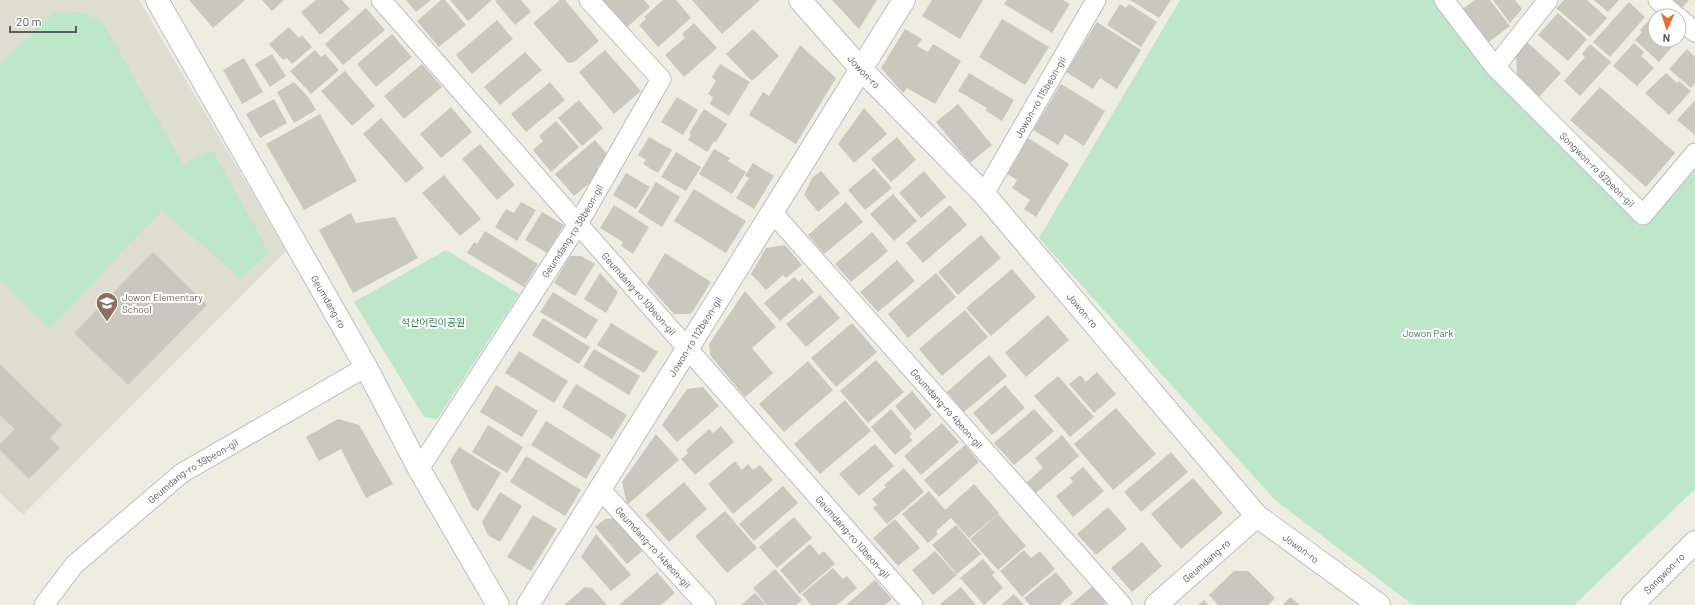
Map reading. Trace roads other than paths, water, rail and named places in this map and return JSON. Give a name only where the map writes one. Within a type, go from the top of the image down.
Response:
[{"type":"street","name":"Geumdang-ro","points":[[157,0],[366,367],[419,469],[498,605]]},
{"type":"street","name":"Geumdang-ro 10beon-gil","points":[[381,0],[913,605]]},
{"type":"street","name":"Geumdang-ro 38beon-gil","points":[[419,469],[578,224],[661,79],[589,0]]},
{"type":"street","name":"Jowon-ro","points":[[800,0],[861,69],[984,194],[1257,516],[1379,605]]},
{"type":"street","name":"Jowon-ro 112beon-gil","points":[[528,605],[904,0]]},
{"type":"street","name":"Jowon-ro 115beon-gil","points":[[984,194],[1096,0]]},
{"type":"street","points":[[1444,0],[1495,67],[1548,0]]},
{"type":"street","points":[[1658,0],[1667,8]]},
{"type":"street","points":[[1687,25],[1695,32]]},
{"type":"street","name":"Songwon-ro 92beon-gil","points":[[1495,67],[1643,214],[1695,153]]},
{"type":"street","name":"Geumdang-ro 4beon-gil","points":[[772,212],[1122,605]]},
{"type":"street","name":"Geumdang-ro 39beon-gil","points":[[44,605],[74,565],[182,472],[366,367]]},
{"type":"street","name":"Geumdang-ro 14beon-gil","points":[[600,489],[706,605]]},
{"type":"street","name":"Geumdang-ro","points":[[1156,605],[1257,516]]},
{"type":"street","name":"Songwon-ro","points":[[1632,605],[1695,542]]},
{"type":"place","name":"Jowon Elementary School","points":[[107,322]]},
{"type":"park label","name":"석산어린이공원","points":[[433,322]]},
{"type":"park label","name":"Jowon Park","points":[[1428,333]]}]
